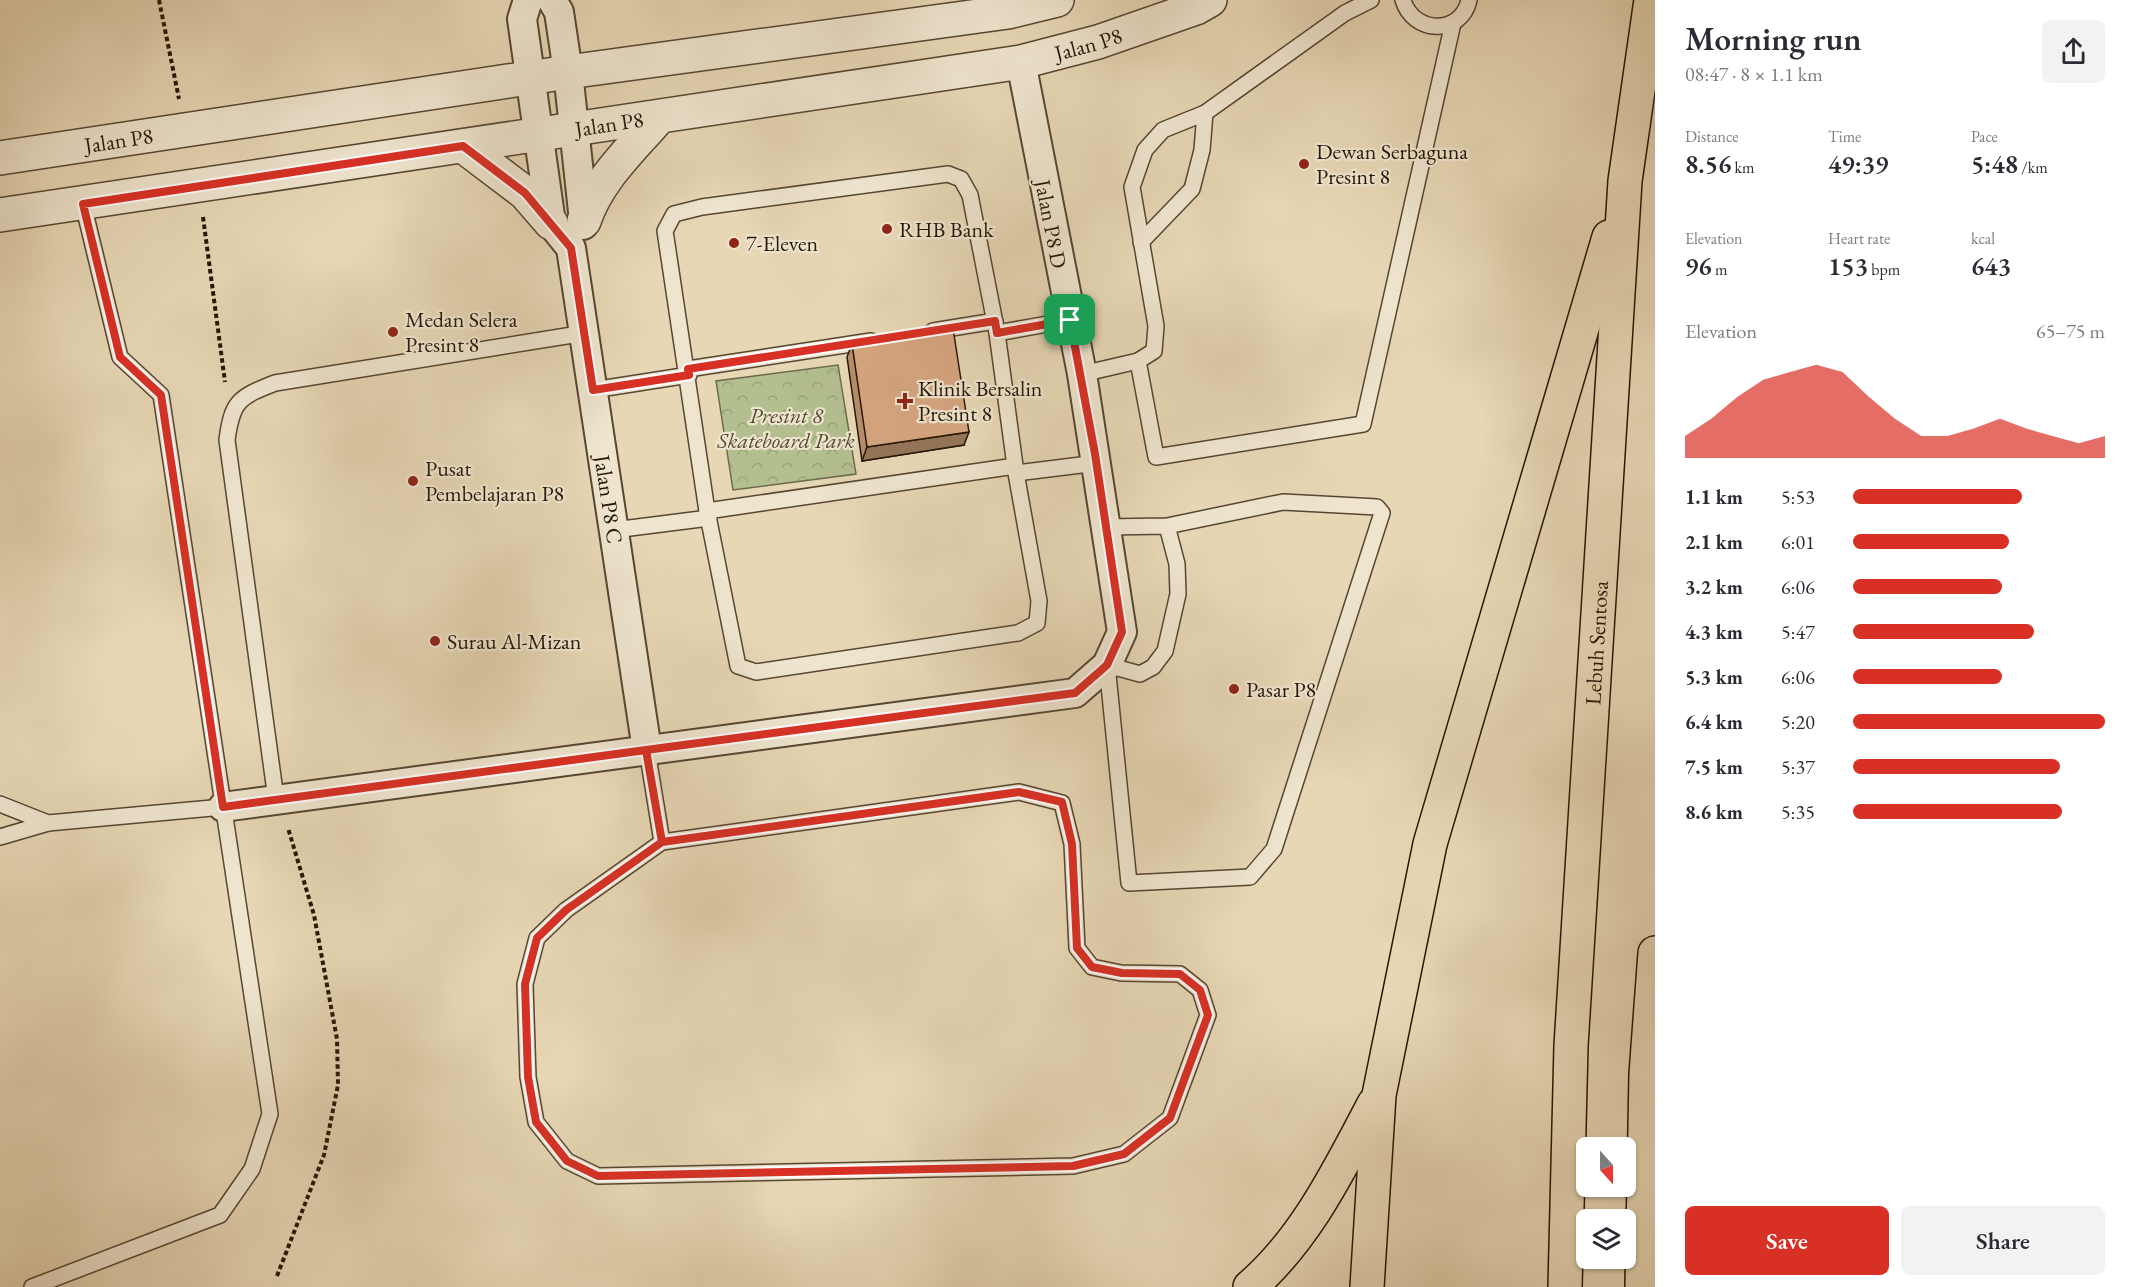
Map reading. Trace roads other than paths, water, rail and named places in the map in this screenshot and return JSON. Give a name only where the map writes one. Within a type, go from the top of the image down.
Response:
[{"type":"main road","name":"Lebuh Sentosa","points":[[1565,1287],[1571,1046],[1625,181],[1651,0]]},
{"type":"main road","points":[[1367,1287],[1379,1095],[1430,844],[1625,181]]},
{"type":"main road","points":[[1642,1287],[1646,1074],[1655,953]]},
{"type":"main road","points":[[1250,1287],[1270,1269],[1329,1188],[1379,1095]]},
{"type":"street","points":[[528,0],[522,19],[551,223]]},
{"type":"street","name":"Jalan P8 C","points":[[552,0],[559,12],[574,129],[585,333],[646,750]]},
{"type":"street","name":"Jalan P8","points":[[0,158],[568,72],[1008,12],[1057,0]]},
{"type":"street","name":"Jalan P8","points":[[0,215],[1021,62],[1098,42],[1196,8],[1210,0]]},
{"type":"street","name":"Jalan P8 D","points":[[223,807],[1075,693],[1107,665],[1122,632],[1082,374],[1021,62]]},
{"type":"street","points":[[578,234],[591,203],[608,175],[659,117]]},
{"type":"street","points":[[463,146],[525,193],[551,223]]},
{"type":"street","name":"Jalan P8 C","points":[[551,223],[578,234]]},
{"type":"lane","points":[[1082,374],[1138,361],[1154,351],[1156,326],[1132,187],[1145,150],[1163,130],[1205,113],[1345,13],[1371,0]]},
{"type":"lane","points":[[1403,0],[1412,17],[1420,24],[1431,27],[1453,23],[1462,15],[1469,0]]},
{"type":"lane","points":[[1138,361],[1156,457],[1362,424],[1453,23]]},
{"type":"lane","points":[[1141,242],[1192,189],[1202,150],[1205,113]]},
{"type":"lane","points":[[948,174],[961,179],[970,195],[996,327],[1015,470],[1040,601],[1037,624],[1018,633],[756,672],[738,666],[708,515],[688,372],[665,231],[674,214],[702,207],[948,174]]},
{"type":"lane","points":[[32,1287],[220,1215],[252,1169],[270,1114],[161,395],[120,357],[83,204]]},
{"type":"lane","points":[[912,334],[1070,320]]},
{"type":"lane","points":[[276,800],[227,440],[230,415],[246,394],[275,383],[585,333]]},
{"type":"lane","points":[[593,390],[889,338]]},
{"type":"lane","points":[[614,530],[1015,470],[1097,463]]},
{"type":"lane","points":[[1105,527],[1167,526],[1283,502],[1377,507],[1382,513],[1274,849],[1250,877],[1129,883],[1107,665],[1140,674],[1153,666],[1165,651],[1178,594],[1177,564],[1167,526]]},
{"type":"lane","points":[[646,750],[662,842]]},
{"type":"lane","points":[[1019,792],[1062,802],[1072,844],[1077,948],[1092,967],[1122,973],[1180,974],[1200,990],[1208,1015],[1170,1118],[1124,1154],[1073,1166],[598,1176],[567,1161],[536,1122],[528,1077],[525,984],[537,938],[566,910],[662,842],[1019,792]]},
{"type":"lane","points":[[0,804],[48,823]]},
{"type":"lane","points":[[0,837],[48,823],[223,807]]},
{"type":"place","name":"Dewan Serbaguna Presint 8","points":[[1304,164]]},
{"type":"place","name":"RHB Bank","points":[[887,229]]},
{"type":"place","name":"7-Eleven","points":[[734,243]]},
{"type":"place","name":"Medan Selera Presint 8","points":[[393,332]]},
{"type":"place","name":"Klinik Bersalin Presint 8","points":[[905,401]]},
{"type":"place","name":"Pusat Pembelajaran P8","points":[[413,481]]},
{"type":"place","name":"Surau Al-Mizan","points":[[435,641]]},
{"type":"place","name":"Pasar P8","points":[[1234,689]]},
{"type":"park label","name":"Presint 8 Skateboard Park","points":[[786,428]]}]
